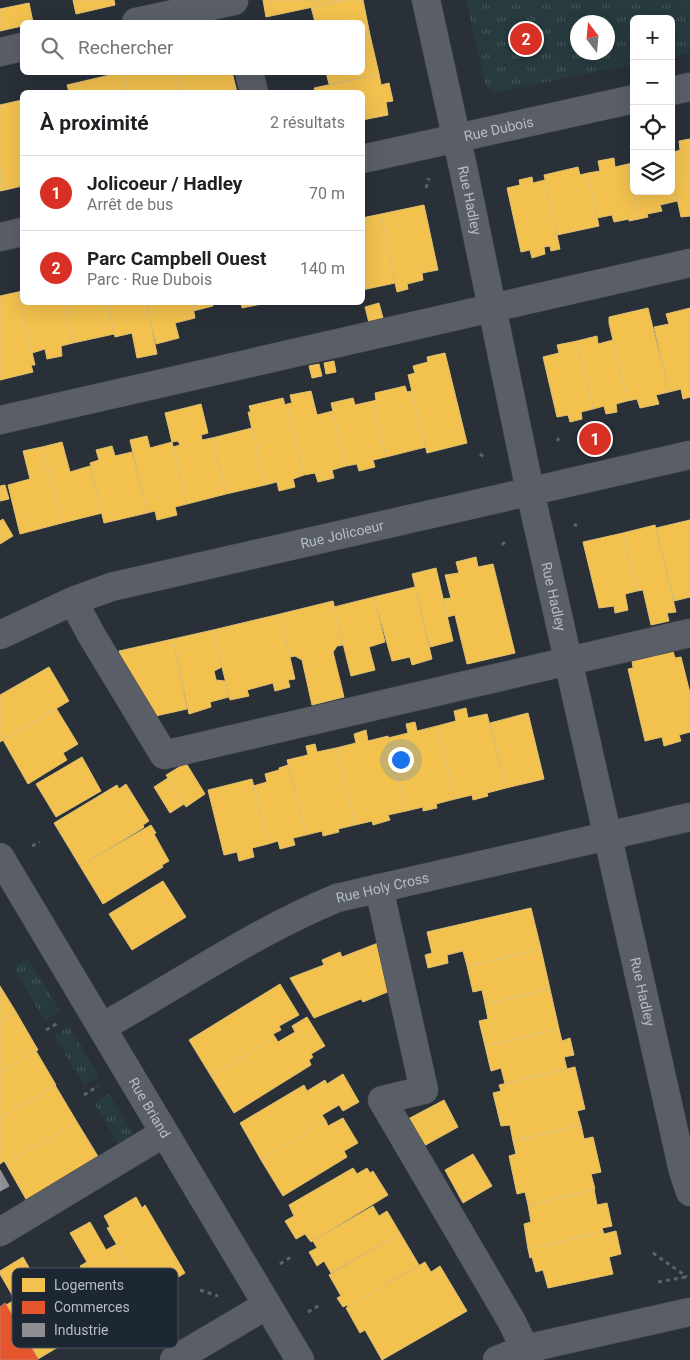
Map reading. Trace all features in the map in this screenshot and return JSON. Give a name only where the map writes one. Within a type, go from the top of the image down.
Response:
[{"type":"street","name":"Rue Hadley","points":[[426,0],[530,491],[683,1171],[690,1192]]},
{"type":"street","points":[[150,20],[235,8]]},
{"type":"street","points":[[0,52],[20,47]]},
{"type":"street","points":[[250,75],[254,90]]},
{"type":"street","points":[[675,90],[690,87]]},
{"type":"street","name":"Rue Dubois","points":[[365,158],[630,100]]},
{"type":"street","points":[[0,237],[20,232]]},
{"type":"street","points":[[0,420],[690,263]]},
{"type":"street","name":"Rue Jolicoeur","points":[[0,636],[73,601],[111,587],[690,455]]},
{"type":"street","points":[[73,601],[164,755],[690,633]]},
{"type":"street","name":"Rue Holy Cross","points":[[102,1028],[267,931],[303,912],[337,898],[690,817]]},
{"type":"street","name":"Rue Briand","points":[[1,862],[300,1360]]},
{"type":"street","points":[[379,888],[424,1090],[382,1100],[512,1322],[528,1355]]},
{"type":"street","points":[[0,1232],[164,1133]]},
{"type":"street","points":[[174,1360],[267,1305]]},
{"type":"street","points":[[497,1360],[528,1355],[690,1312]]},
{"type":"path","points":[[426,188],[429,178]]},
{"type":"path","points":[[480,454],[484,457]]},
{"type":"path","points":[[502,545],[505,542]]},
{"type":"path","points":[[46,1030],[66,1018]]},
{"type":"path","points":[[84,1095],[104,1083]]},
{"type":"path","points":[[653,1253],[687,1276],[658,1282]]},
{"type":"path","points":[[200,1290],[223,1298]]},
{"type":"green space","points":[[466,0],[690,0],[690,53],[675,56],[675,15],[630,15],[630,65],[494,93],[486,86]]},
{"type":"green space","points":[[28,958],[60,1011],[44,1020],[13,967]]},
{"type":"green space","points":[[69,1026],[99,1076],[84,1085],[54,1036]]},
{"type":"green space","points":[[109,1094],[136,1138],[121,1148],[94,1103]]},
{"type":"building: Logements","points":[[73,0],[114,0],[115,5],[76,14]]},
{"type":"building: Logements","points":[[263,0],[346,0],[266,17]]},
{"type":"building: Logements","points":[[346,0],[363,0],[370,35],[365,36],[365,20],[314,20],[311,7]]},
{"type":"building: Logements","points":[[29,3],[33,20],[20,20],[20,26],[0,31],[0,9]]},
{"type":"building: Logements","points":[[370,35],[379,74],[329,84],[327,75],[365,75],[365,36]]},
{"type":"building: Logements","points":[[379,74],[381,85],[389,83],[393,101],[386,102],[388,115],[365,119],[365,90],[314,90],[314,88]]},
{"type":"building: Logements","points":[[110,75],[124,75],[128,90],[68,90],[67,85]]},
{"type":"building: Logements","points":[[124,75],[178,75],[182,90],[128,90]]},
{"type":"building: Logements","points":[[178,75],[233,75],[236,90],[182,90]]},
{"type":"building: Logements","points":[[20,100],[20,186],[5,190],[0,167],[0,105]]},
{"type":"building: Logements","points":[[690,139],[690,216],[681,217],[675,189],[675,152],[680,150],[679,141]]},
{"type":"building: Logements","points":[[614,158],[615,167],[628,164],[630,195],[634,195],[639,219],[614,222],[612,215],[597,218],[588,173],[600,171],[598,161]]},
{"type":"building: Logements","points":[[0,167],[5,190],[0,191]]},
{"type":"building: Logements","points":[[578,167],[580,175],[588,173],[599,226],[557,235],[544,175]]},
{"type":"building: Logements","points":[[532,177],[533,183],[545,180],[560,249],[551,251],[550,246],[544,247],[545,254],[532,258],[530,250],[521,252],[507,188],[520,185],[519,180]]},
{"type":"building: Logements","points":[[675,191],[677,201],[660,205],[662,211],[647,214],[648,217],[639,219],[634,195],[675,195]]},
{"type":"building: Logements","points":[[424,205],[438,270],[422,273],[423,280],[407,284],[408,289],[397,292],[381,214]]},
{"type":"building: Logements","points":[[381,214],[395,283],[365,289],[365,217]]},
{"type":"building: Logements","points":[[18,292],[35,365],[31,365],[33,372],[0,380],[0,296]]},
{"type":"building: Logements","points":[[379,303],[383,318],[369,323],[365,307]]},
{"type":"building: Logements","points":[[21,305],[65,305],[73,343],[61,346],[62,356],[47,359],[45,349],[32,353]]},
{"type":"building: Logements","points":[[65,305],[108,305],[114,334],[73,343]]},
{"type":"building: Logements","points":[[108,305],[147,305],[157,354],[137,358],[132,333],[115,337]]},
{"type":"building: Logements","points":[[147,305],[193,305],[195,318],[175,323],[179,338],[156,344]]},
{"type":"building: Logements","points":[[192,305],[213,305],[213,306],[193,311]]},
{"type":"building: Logements","points":[[242,305],[256,305],[242,308]]},
{"type":"building: Logements","points":[[648,308],[669,392],[656,395],[659,404],[640,408],[637,399],[627,401],[609,317]]},
{"type":"building: Logements","points":[[690,308],[690,397],[683,399],[681,389],[669,392],[654,327],[669,324],[666,314]]},
{"type":"building: Logements","points":[[597,336],[598,344],[613,340],[627,401],[616,404],[617,412],[606,414],[604,406],[593,409],[577,341]]},
{"type":"building: Logements","points":[[577,341],[593,409],[581,412],[582,419],[570,422],[568,415],[557,417],[543,357],[559,353],[557,345]]},
{"type":"building: Logements","points":[[445,353],[467,443],[427,453],[408,375],[415,373],[413,366],[428,362],[427,357]]},
{"type":"building: Logements","points":[[334,361],[336,372],[326,374],[324,363]]},
{"type":"building: Logements","points":[[319,364],[322,376],[312,378],[309,366]]},
{"type":"building: Logements","points":[[405,386],[407,392],[412,391],[426,447],[386,457],[373,401],[376,400],[375,393]]},
{"type":"building: Logements","points":[[311,391],[317,415],[333,411],[346,466],[332,470],[334,478],[318,482],[315,473],[304,475],[287,404],[292,403],[290,395]]},
{"type":"building: Logements","points":[[283,398],[285,405],[287,404],[304,475],[293,479],[295,487],[279,491],[277,482],[265,485],[248,412],[251,412],[249,406]]},
{"type":"building: Logements","points":[[353,398],[355,405],[373,401],[386,457],[373,460],[375,467],[359,471],[357,464],[346,466],[331,403]]},
{"type":"building: Logements","points":[[201,404],[208,433],[201,435],[202,440],[212,438],[226,494],[187,504],[173,447],[180,445],[178,441],[172,442],[165,413]]},
{"type":"building: Logements","points":[[252,428],[265,485],[226,494],[212,438]]},
{"type":"building: Logements","points":[[147,436],[150,448],[172,442],[187,504],[175,507],[177,515],[157,520],[155,511],[147,513],[130,440]]},
{"type":"building: Logements","points":[[62,442],[70,472],[90,466],[102,513],[62,523],[42,447]]},
{"type":"building: Logements","points":[[112,446],[115,456],[132,452],[147,513],[104,523],[90,463],[99,460],[96,450]]},
{"type":"building: Logements","points":[[42,447],[62,523],[20,534],[8,485],[30,479],[23,451]]},
{"type":"building: Logements","points":[[5,485],[9,499],[0,501],[0,486]]},
{"type":"building: Logements","points":[[3,519],[13,536],[0,544],[0,521]]},
{"type":"building: Logements","points":[[690,520],[690,597],[674,601],[656,528]]},
{"type":"building: Logements","points":[[655,525],[676,612],[667,613],[669,621],[651,625],[643,590],[637,591],[623,533]]},
{"type":"building: Logements","points":[[623,533],[637,591],[625,594],[628,610],[615,613],[614,606],[599,608],[583,542]]},
{"type":"building: Logements","points":[[476,557],[478,567],[493,564],[515,653],[467,664],[455,615],[447,617],[443,599],[451,598],[445,575],[459,573],[456,562]]},
{"type":"building: Logements","points":[[436,568],[453,641],[430,647],[412,574]]},
{"type":"building: Logements","points":[[415,587],[432,659],[412,665],[410,657],[392,661],[374,597]]},
{"type":"building: Logements","points":[[374,597],[385,642],[369,647],[375,670],[351,676],[334,607]]},
{"type":"building: Logements","points":[[333,601],[343,645],[337,646],[333,652],[344,697],[312,705],[302,660],[295,656],[290,657],[280,614]]},
{"type":"building: Logements","points":[[280,614],[295,679],[288,680],[290,687],[275,691],[273,683],[247,690],[249,696],[230,700],[213,630]]},
{"type":"building: Logements","points":[[213,630],[222,667],[214,671],[216,680],[225,681],[229,697],[210,702],[211,707],[189,714],[173,639]]},
{"type":"building: Logements","points":[[173,639],[187,709],[151,717],[127,681],[119,651]]},
{"type":"building: Logements","points":[[673,651],[675,658],[681,657],[690,693],[690,732],[679,735],[681,741],[664,746],[662,737],[645,741],[628,669],[633,668],[632,661],[647,658],[646,655],[657,652],[658,655]]},
{"type":"building: Logements","points":[[49,667],[69,701],[0,742],[0,695]]},
{"type":"building: Logements","points":[[56,708],[78,744],[63,753],[67,760],[28,784],[3,740]]},
{"type":"building: Logements","points":[[466,708],[468,718],[487,714],[506,788],[487,793],[488,796],[473,800],[472,795],[455,799],[437,726],[456,721],[454,711]]},
{"type":"building: Logements","points":[[528,713],[544,779],[506,788],[490,723]]},
{"type":"building: Logements","points":[[415,722],[417,731],[437,726],[455,799],[436,804],[437,808],[423,811],[423,807],[406,811],[388,738],[408,733],[406,724]]},
{"type":"building: Logements","points":[[366,730],[368,741],[388,736],[406,811],[388,815],[390,820],[373,825],[372,821],[355,825],[336,748],[356,743],[354,734]]},
{"type":"building: Logements","points":[[315,744],[317,752],[336,748],[355,825],[338,829],[339,832],[323,836],[322,831],[306,835],[287,760],[308,755],[306,746]]},
{"type":"building: Logements","points":[[82,757],[101,791],[56,817],[36,784]]},
{"type":"building: Logements","points":[[186,763],[205,794],[186,807],[166,775]]},
{"type":"building: Logements","points":[[288,765],[306,835],[293,838],[295,845],[280,849],[278,841],[268,844],[253,786],[267,782],[265,774]]},
{"type":"building: Logements","points":[[168,778],[184,804],[170,813],[154,787]]},
{"type":"building: Logements","points":[[252,779],[268,844],[252,848],[254,857],[239,861],[237,852],[224,855],[208,790]]},
{"type":"building: Logements","points":[[126,784],[149,821],[143,825],[143,828],[80,866],[54,823],[117,785],[119,789]]},
{"type":"building: Logements","points":[[151,825],[169,861],[162,865],[163,867],[103,904],[80,866]]},
{"type":"building: Logements","points":[[163,881],[186,917],[132,950],[109,914]]},
{"type":"building: Logements","points":[[531,908],[541,949],[467,966],[463,951],[447,955],[448,963],[428,968],[425,955],[432,953],[427,932]]},
{"type":"building: Logements","points":[[378,943],[390,991],[363,1002],[361,999],[314,1018],[290,978],[324,965],[322,960],[340,952],[342,957]]},
{"type":"building: Logements","points":[[541,949],[550,989],[485,1004],[482,990],[473,992],[467,966]]},
{"type":"building: Logements","points":[[280,984],[299,1015],[279,1026],[281,1030],[273,1034],[275,1037],[211,1076],[189,1040]]},
{"type":"building: Logements","points":[[0,986],[16,1012],[0,1022]]},
{"type":"building: Logements","points":[[550,989],[559,1029],[485,1046],[479,1021],[488,1019],[485,1004]]},
{"type":"building: Logements","points":[[16,1012],[38,1050],[0,1072],[0,1022]]},
{"type":"building: Logements","points":[[307,1017],[325,1046],[311,1054],[313,1057],[309,1060],[311,1065],[234,1113],[211,1076],[275,1037],[278,1042],[295,1032],[292,1026]]},
{"type":"building: Logements","points":[[559,1029],[562,1041],[570,1038],[574,1055],[564,1057],[567,1069],[505,1084],[501,1068],[491,1071],[485,1046]]},
{"type":"building: Logements","points":[[36,1051],[56,1085],[0,1118],[0,1072]]},
{"type":"building: Logements","points":[[575,1067],[585,1109],[577,1111],[581,1125],[513,1141],[510,1125],[501,1126],[493,1093],[501,1091],[499,1085]]},
{"type":"building: Logements","points":[[343,1074],[359,1102],[343,1111],[339,1105],[322,1115],[326,1121],[261,1160],[240,1123],[304,1085],[307,1091],[325,1080],[327,1084]]},
{"type":"building: Logements","points":[[55,1085],[77,1122],[6,1164],[4,1161],[0,1164],[0,1118]]},
{"type":"building: Logements","points":[[444,1100],[458,1127],[422,1147],[408,1119]]},
{"type":"building: Logements","points":[[343,1118],[358,1143],[344,1151],[347,1157],[283,1196],[261,1160],[326,1121],[328,1126]]},
{"type":"building: Logements","points":[[77,1122],[99,1158],[27,1201],[6,1164]]},
{"type":"building: Logements","points":[[581,1125],[584,1139],[593,1137],[601,1172],[591,1174],[595,1189],[528,1205],[525,1192],[517,1194],[509,1156],[516,1154],[513,1141]]},
{"type":"building: Logements","points":[[473,1154],[492,1186],[463,1203],[445,1170]]},
{"type":"building: Logements","points":[[353,1168],[357,1174],[367,1168],[370,1173],[373,1171],[388,1195],[311,1242],[305,1234],[296,1239],[285,1221],[294,1216],[289,1205]]},
{"type":"building: Logements","points":[[594,1189],[597,1205],[607,1203],[612,1226],[602,1228],[603,1231],[528,1249],[524,1224],[531,1222],[528,1205]]},
{"type":"building: Logements","points":[[136,1197],[142,1208],[145,1205],[185,1273],[178,1277],[178,1268],[131,1268],[107,1228],[110,1227],[104,1216]]},
{"type":"building: Logements","points":[[373,1206],[379,1216],[387,1211],[400,1233],[331,1273],[324,1261],[317,1266],[309,1252],[317,1248],[313,1241]]},
{"type":"building: Logements","points":[[90,1222],[106,1250],[117,1244],[131,1268],[81,1268],[80,1266],[87,1262],[70,1233]]},
{"type":"building: Logements","points":[[603,1231],[604,1234],[616,1231],[621,1254],[609,1257],[613,1274],[548,1288],[543,1270],[536,1272],[528,1249]]},
{"type":"building: Logements","points":[[400,1233],[419,1265],[348,1307],[347,1305],[343,1307],[337,1298],[341,1296],[329,1275]]},
{"type":"building: Logements","points":[[23,1257],[29,1268],[12,1268],[12,1295],[0,1271]]},
{"type":"building: Logements","points":[[425,1262],[431,1272],[440,1266],[467,1311],[382,1360],[365,1330],[360,1333],[346,1308]]},
{"type":"building: Logements","points":[[12,1302],[12,1315],[6,1305]]},
{"type":"building: Logements","points":[[31,1348],[56,1348],[38,1359]]},
{"type":"building: Commerces","points":[[5,1303],[12,1315],[12,1348],[32,1348],[38,1359],[0,1360],[0,1307]]},
{"type":"building: Industrie","points":[[0,1170],[9,1186],[0,1191]]},
{"type":"place","name":"Parc Campbell Ouest","points":[[526,39]]},
{"type":"place","name":"Jolicoeur / Hadley","points":[[595,439]]}]
